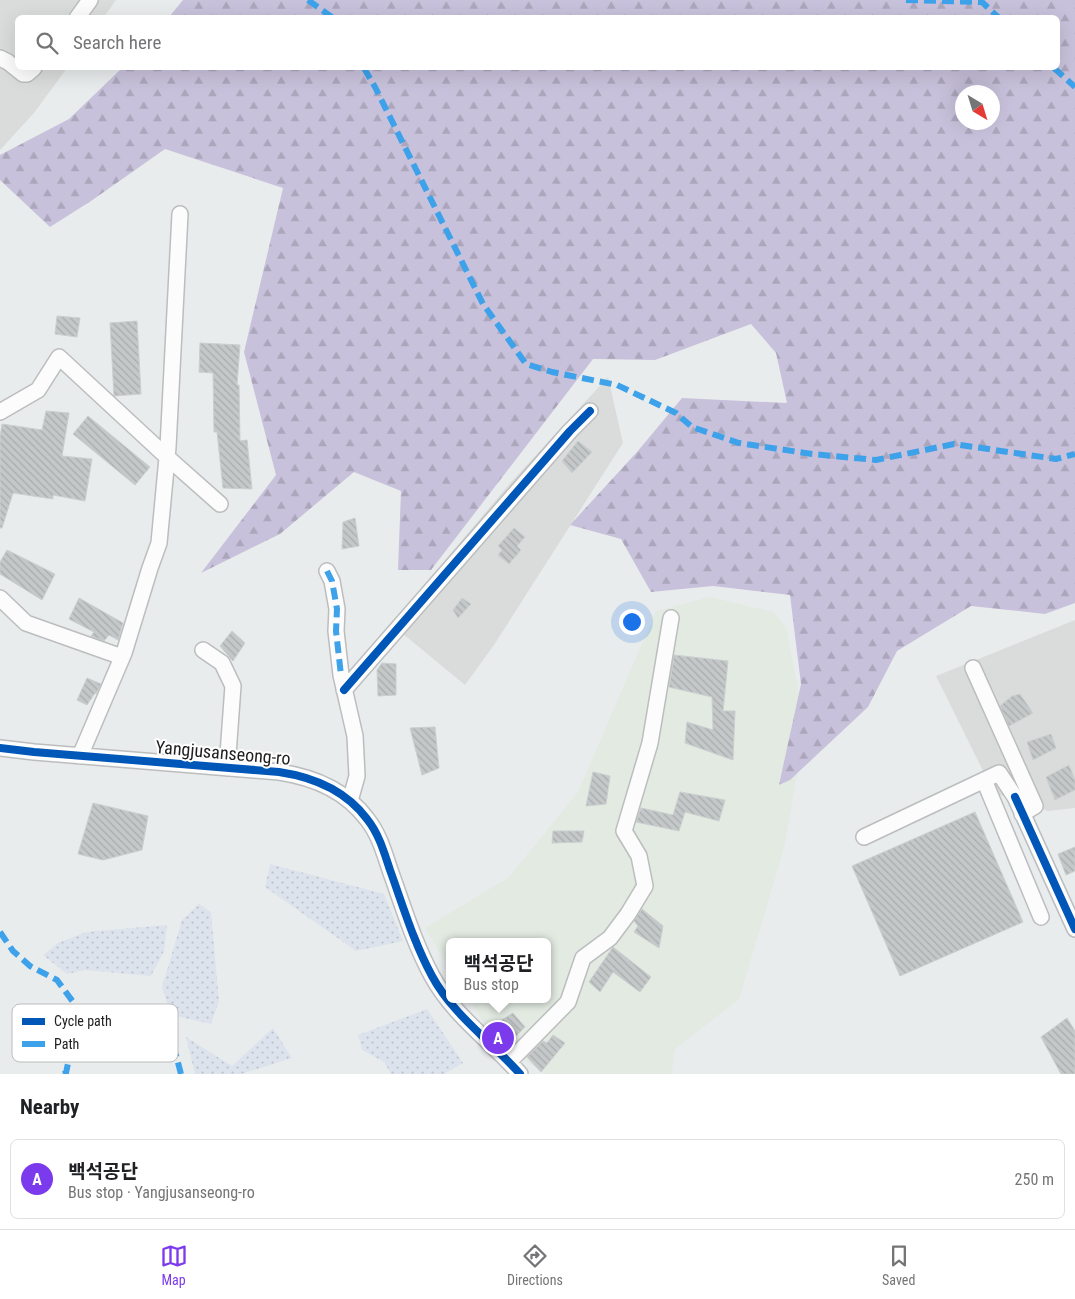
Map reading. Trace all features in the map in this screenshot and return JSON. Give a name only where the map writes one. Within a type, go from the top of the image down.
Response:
[{"type":"street","points":[[79,15],[90,0]]},
{"type":"street","points":[[0,58],[15,68]]},
{"type":"street","points":[[17,70],[22,74],[27,74],[32,70]]},
{"type":"street","points":[[80,756],[122,657],[159,543],[167,457],[180,214]]},
{"type":"street","points":[[0,412],[38,390],[59,357],[220,504]]},
{"type":"street","points":[[344,690],[570,431],[590,411]]},
{"type":"street","points":[[327,571],[332,581],[337,609],[336,631],[344,690],[355,736],[357,776],[350,801]]},
{"type":"street","points":[[0,598],[26,623],[122,657]]},
{"type":"street","points":[[509,1062],[568,1002],[583,958],[610,938],[628,914],[645,886],[639,856],[624,831],[650,743],[670,618]]},
{"type":"street","points":[[203,650],[222,663],[232,686],[227,768]]},
{"type":"street","points":[[973,668],[1036,806],[1022,814]]},
{"type":"street","name":"Yangjusanseong-ro","points":[[0,748],[292,774],[326,785],[350,801],[362,812],[377,834],[417,945],[432,976],[446,996]]},
{"type":"street","points":[[864,837],[999,772],[1014,796],[1075,930]]},
{"type":"street","points":[[984,780],[1041,917]]},
{"type":"street","name":"Yangjusanseong-ro","points":[[451,1003],[520,1074]]},
{"type":"shaded area","points":[[0,0],[116,0],[105,15],[15,15],[15,70],[66,70],[34,113],[0,150]]},
{"type":"shaded area","points":[[608,377],[623,443],[494,645],[465,685],[391,624],[512,481]]},
{"type":"shaded area","points":[[709,597],[774,612],[787,630],[805,728],[784,848],[739,999],[674,1050],[672,1074],[544,1074],[492,1036],[471,1003],[551,1003],[551,938],[446,938],[446,963],[425,928],[509,877],[578,792],[656,611]]},
{"type":"shaded area","points":[[1075,620],[1075,808],[1048,811],[994,793],[936,676]]},
{"type":"shaded area","points":[[270,864],[384,894],[403,941],[356,951],[265,887]]},
{"type":"shaded area","points":[[199,904],[211,912],[219,1001],[211,1024],[178,1017],[178,1004],[167,1004],[162,987],[182,920]]},
{"type":"shaded area","points":[[167,925],[164,951],[151,976],[85,970],[67,974],[43,955],[58,943],[86,932]]},
{"type":"shaded area","points":[[427,1009],[463,1063],[444,1074],[391,1074],[384,1062],[362,1050],[358,1035]]},
{"type":"shaded area","points":[[273,1028],[292,1058],[241,1074],[195,1074],[186,1037],[232,1066]]},
{"type":"green space","points":[[183,0],[1075,0],[1075,603],[1045,614],[971,606],[897,651],[868,707],[790,780],[779,785],[801,684],[790,595],[713,586],[651,592],[621,539],[570,525],[637,452],[682,398],[787,403],[776,353],[751,324],[655,360],[593,359],[431,570],[398,570],[401,491],[354,472],[280,534],[201,573],[276,475],[244,352],[283,188],[165,149],[50,227],[0,180],[0,155],[69,119],[120,70],[1060,70],[1060,15],[171,15]]},
{"type":"building","points":[[57,316],[80,318],[77,337],[55,334]]},
{"type":"building","points":[[137,321],[141,394],[114,396],[110,323]]},
{"type":"building","points":[[200,343],[240,345],[237,385],[239,385],[240,441],[247,440],[252,489],[223,488],[217,432],[214,432],[213,373],[199,372]]},
{"type":"building","points":[[46,411],[69,413],[62,456],[92,459],[85,501],[53,495],[53,499],[13,493],[2,528],[0,528],[0,437],[2,424],[42,430]]},
{"type":"building","points":[[88,416],[150,467],[135,485],[73,434]]},
{"type":"building","points":[[578,441],[592,452],[572,473],[562,461]]},
{"type":"building","points":[[355,518],[359,546],[342,549],[343,522]]},
{"type":"building","points":[[514,528],[525,537],[517,546],[521,550],[509,564],[498,555],[502,550],[498,546]]},
{"type":"building","points":[[7,550],[55,574],[42,600],[0,574],[0,562]]},
{"type":"building","points":[[79,598],[123,623],[118,640],[109,635],[104,641],[91,636],[94,632],[69,619]]},
{"type":"building","points":[[462,598],[471,604],[458,618],[453,610]]},
{"type":"building","points":[[232,631],[245,643],[233,661],[220,646]]},
{"type":"building","points":[[674,655],[728,661],[723,711],[735,711],[733,760],[685,743],[687,722],[713,730],[712,697],[669,687]]},
{"type":"building","points":[[382,663],[396,664],[396,695],[378,696],[377,670]]},
{"type":"building","points":[[87,678],[101,684],[87,705],[77,700]]},
{"type":"building","points":[[1020,694],[1033,713],[1009,726],[1000,706],[1012,696]]},
{"type":"building","points":[[435,727],[439,768],[422,775],[410,728]]},
{"type":"building","points":[[1051,734],[1056,748],[1033,760],[1027,742]]},
{"type":"building","points":[[1069,765],[1075,780],[1075,790],[1055,800],[1046,777]]},
{"type":"building","points":[[593,772],[610,776],[606,804],[586,806]]},
{"type":"building","points":[[680,792],[725,800],[719,821],[685,812],[679,831],[636,822],[641,808],[673,815]]},
{"type":"building","points":[[93,803],[148,816],[142,850],[103,860],[78,854]]},
{"type":"building","points":[[975,812],[1023,922],[900,976],[852,866]]},
{"type":"building","points":[[553,831],[584,831],[582,842],[552,843]]},
{"type":"building","points":[[1075,847],[1075,871],[1066,875],[1058,854]]},
{"type":"building","points":[[642,909],[663,926],[659,948],[634,932],[638,926],[634,921]]},
{"type":"building","points":[[613,947],[651,977],[640,992],[613,972],[600,992],[589,982]]},
{"type":"building","points":[[513,1013],[525,1027],[514,1038],[500,1021]]},
{"type":"building","points":[[1067,1018],[1075,1031],[1075,1074],[1061,1074],[1041,1037]]},
{"type":"building","points":[[553,1035],[565,1043],[541,1072],[527,1057],[543,1041],[547,1043]]},
{"type":"marked path","points":[[308,0],[329,15]]},
{"type":"marked path","points":[[906,0],[982,2],[996,15]]},
{"type":"marked path","points":[[365,70],[483,304],[526,364],[552,372],[617,385],[676,413],[692,427],[739,443],[812,454],[876,460],[954,444],[1056,459],[1075,454]]},
{"type":"marked path","points":[[1056,70],[1075,87]]},
{"type":"marked path","points":[[327,571],[332,581],[337,609],[336,631],[341,675]]},
{"type":"marked path","points":[[0,932],[13,951],[30,966],[57,980],[75,1004]]},
{"type":"marked path","points":[[63,1074],[66,1073],[68,1062]]},
{"type":"marked path","points":[[178,1062],[181,1074]]},
{"type":"cycle path","points":[[344,690],[570,431],[590,411]]},
{"type":"cycle path","points":[[0,748],[279,772],[316,782],[339,793],[359,809],[375,831],[414,937],[432,976],[446,996]]},
{"type":"cycle path","points":[[1015,797],[1075,929]]},
{"type":"cycle path","points":[[451,1003],[520,1074]]},
{"type":"place","name":"백석공단","points":[[498,1038]]}]
